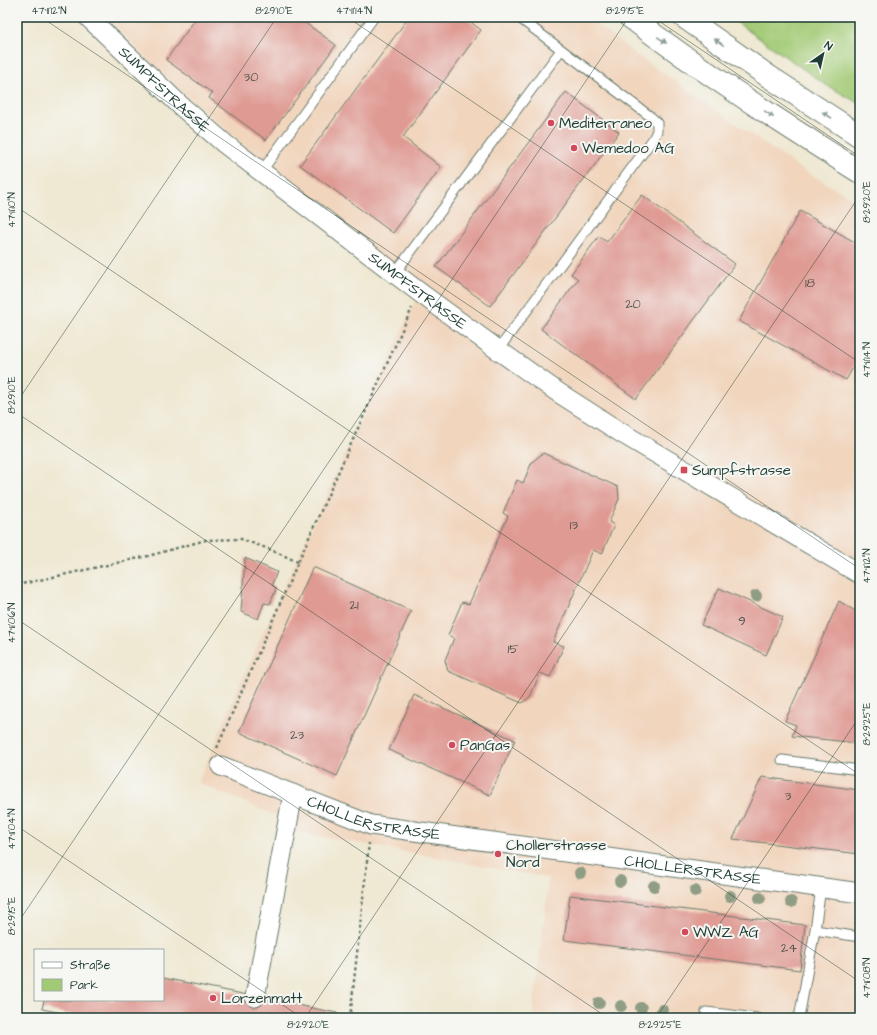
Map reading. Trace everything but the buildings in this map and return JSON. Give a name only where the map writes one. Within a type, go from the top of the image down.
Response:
[{"type":"highway","points":[[630,17],[715,78],[776,119],[860,172]]},
{"type":"highway","points":[[684,17],[768,76],[860,136]]},
{"type":"street","name":"SUMPFSTRASSE","points":[[88,17],[181,106],[225,144],[395,274],[498,350],[559,393],[620,432],[860,574]]},
{"type":"street","name":"CHOLLERSTRASSE","points":[[221,766],[371,825],[860,893]]},
{"type":"street","name":"CHOLLERSTRASSE","points":[[255,997],[293,794]]},
{"type":"lane","points":[[498,350],[617,189],[653,139],[657,131],[656,123],[651,117],[518,17]]},
{"type":"lane","points":[[262,172],[370,18]]},
{"type":"lane","points":[[395,274],[561,50]]},
{"type":"lane","points":[[782,760],[860,770]]},
{"type":"lane","points":[[799,1018],[821,888]]},
{"type":"lane","points":[[815,930],[860,937]]},
{"type":"lane","points":[[706,1012],[757,1018]]},
{"type":"path","points":[[221,766],[213,758],[298,562],[419,292]]},
{"type":"path","points":[[17,586],[148,556],[206,540],[241,539],[269,549],[298,562]]},
{"type":"path","points":[[350,1018],[371,825]]},
{"type":"shaded area","points":[[107,17],[587,17],[634,53],[801,169],[860,203],[860,1018],[532,1018],[549,878],[292,831],[292,822],[198,783],[242,679],[419,293],[415,296],[155,67]]},
{"type":"green space","points":[[729,17],[860,17],[860,104],[826,85]]},
{"type":"place","name":"Mediterraneo","points":[[551,123]]},
{"type":"place","name":"Wemedoo AG","points":[[574,148]]},
{"type":"place","name":"Sumpfstrasse","points":[[684,470]]},
{"type":"place","name":"PanGas","points":[[452,745]]},
{"type":"place","name":"Chollerstrasse Nord","points":[[498,854]]},
{"type":"place","name":"WWZ AG","points":[[685,932]]},
{"type":"place","name":"Lorzenmatt","points":[[213,998]]}]
